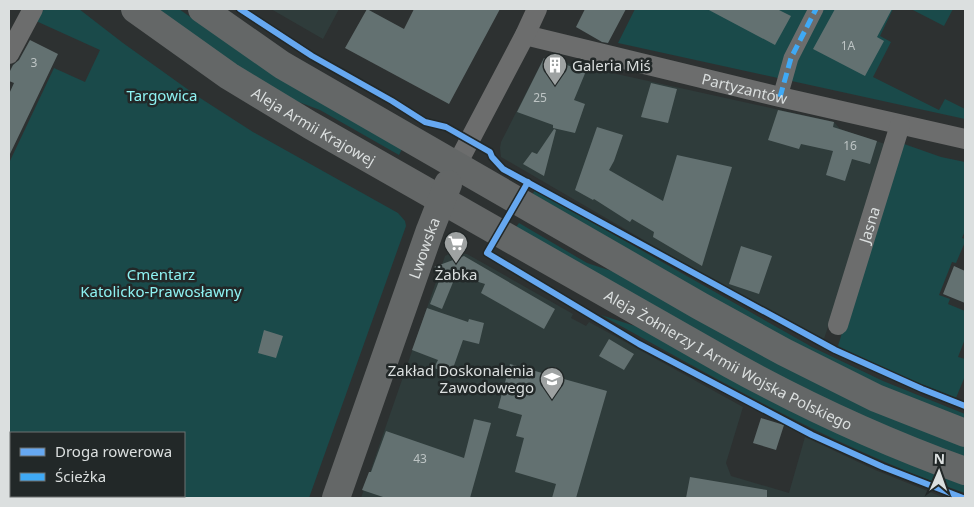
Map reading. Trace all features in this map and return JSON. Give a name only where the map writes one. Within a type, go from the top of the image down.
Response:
[{"type":"main road","name":"Aleja Armii Krajowej","points":[[135,9],[245,86],[498,232]]},
{"type":"main road","points":[[202,9],[282,65],[784,352],[876,398],[965,433]]},
{"type":"main road","name":"Lwowska","points":[[336,498],[441,200],[456,166]]},
{"type":"main road","name":"Aleja Żołnierzy I Armii Wojska Polskiego","points":[[498,232],[800,402],[897,445],[965,471]]},
{"type":"street","points":[[9,54],[33,9]]},
{"type":"street","name":"Lwowska","points":[[456,166],[537,9]]},
{"type":"street","points":[[780,97],[791,58],[813,9]]},
{"type":"street","name":"Partyzantów","points":[[525,35],[780,97],[965,139]]},
{"type":"street","name":"Jasna","points":[[838,326],[900,125]]},
{"type":"shaded area","points":[[271,9],[339,9],[323,39]]},
{"type":"shaded area","points":[[544,58],[834,122],[840,129],[888,145],[824,339],[709,278],[501,157],[501,142]]},
{"type":"shaded area","points":[[452,252],[467,254],[573,314],[571,318],[586,326],[589,322],[743,407],[726,463],[731,476],[789,493],[805,437],[875,470],[945,498],[361,498],[445,256]]},
{"type":"green space","name":"Cmentarz Katolicko-Prawosławny","points":[[44,9],[79,9],[197,96],[253,132],[398,213],[405,221],[406,226],[309,498],[9,498],[9,163],[54,68],[85,82],[100,50],[36,21]]},
{"type":"green space","points":[[152,9],[179,9],[203,26],[402,149],[399,155],[320,110],[283,96]]},
{"type":"green space","points":[[635,9],[893,9],[880,36],[891,42],[873,77],[939,110],[945,99],[965,109],[965,119],[618,43]]},
{"type":"green space","points":[[911,9],[953,9],[944,26]]},
{"type":"green space","points":[[904,144],[941,157],[965,162],[965,231],[962,238],[965,239],[965,242],[956,263],[952,262],[939,295],[950,299],[948,304],[965,311],[965,339],[958,357],[965,359],[965,376],[956,398],[896,374],[838,346],[890,175]]},
{"type":"green space","points":[[535,190],[812,347],[883,381],[965,414],[965,422],[849,373],[530,198]]},
{"type":"green space","points":[[519,223],[587,263],[630,277],[965,444],[965,461],[843,412],[514,230]]},
{"type":"green space","points":[[601,315],[641,328],[950,480],[965,485],[965,493],[871,456],[779,412]]},
{"type":"building","points":[[367,9],[404,29],[414,9],[500,9],[449,104],[345,48]]},
{"type":"building","points":[[585,9],[626,9],[608,43],[602,42],[576,27]]},
{"type":"building","points":[[707,9],[777,9],[791,16],[775,45]]},
{"type":"building","points":[[835,9],[892,9],[877,37],[884,41],[865,76],[813,49]]},
{"type":"building","points":[[30,40],[58,54],[9,156],[9,94],[14,83],[9,81],[9,73]]},
{"type":"building","name":"Galeria Miś","points":[[544,58],[586,71],[574,100],[585,104],[575,133],[553,128],[553,125],[517,112]]},
{"type":"building","points":[[651,83],[677,89],[668,123],[641,117]]},
{"type":"building","points":[[778,110],[834,122],[833,127],[877,141],[870,164],[852,159],[845,181],[826,175],[833,151],[801,144],[799,149],[768,140]]},
{"type":"building","points":[[597,127],[623,135],[609,170],[663,201],[677,155],[732,167],[702,266],[653,237],[654,232],[632,219],[630,222],[594,199],[575,190]]},
{"type":"building","points":[[554,129],[556,130],[544,176],[523,164],[532,152],[537,154]]},
{"type":"building","points":[[741,246],[772,256],[759,294],[729,284]]},
{"type":"building","points":[[464,256],[555,309],[544,329],[481,293],[485,284],[456,275],[442,309],[430,304],[443,271],[434,267]]},
{"type":"building","points":[[954,266],[965,271],[965,303],[943,294]]},
{"type":"building","points":[[427,308],[468,322],[469,319],[484,323],[479,344],[463,340],[451,374],[434,368],[438,360],[412,350]]},
{"type":"building","points":[[264,330],[283,336],[276,358],[258,353]]},
{"type":"building","points":[[609,339],[634,354],[624,370],[599,356]]},
{"type":"building","points":[[510,364],[607,391],[576,498],[552,498],[556,484],[515,472],[524,438],[516,436],[522,415],[498,408]]},
{"type":"building","points":[[761,418],[784,425],[776,450],[753,443]]},
{"type":"building","points":[[474,419],[491,423],[470,498],[386,498],[362,490],[369,472],[371,472],[386,431],[464,458]]},
{"type":"building","points":[[690,477],[767,490],[767,498],[686,498]]},
{"type":"marked path","points":[[780,97],[791,58],[816,9]]},
{"type":"cycle path","points":[[240,9],[312,56],[425,122],[446,127],[490,152],[503,169],[835,350],[965,406]]},
{"type":"cycle path","points":[[528,182],[487,253],[639,344],[812,435],[883,467],[963,498]]},
{"type":"place","name":"Galeria Miś","points":[[555,86]]},
{"type":"place","name":"Żabka","points":[[456,264]]},
{"type":"place","name":"Zakład Doskonalenia Zawodowego","points":[[552,400]]},
{"type":"park label","name":"Targowica","points":[[162,95]]}]
